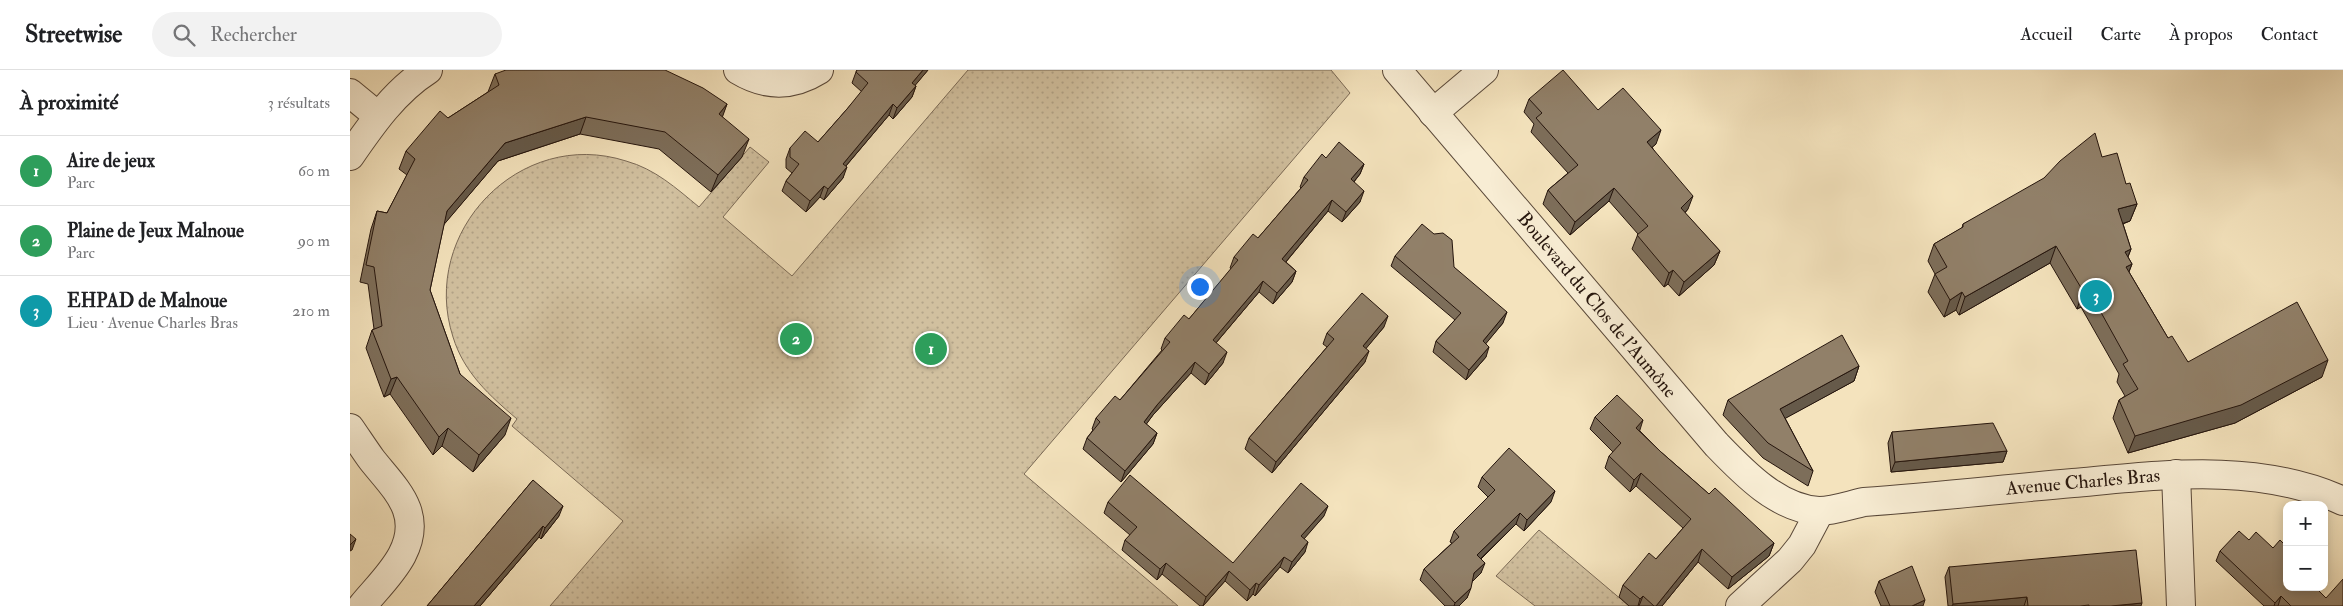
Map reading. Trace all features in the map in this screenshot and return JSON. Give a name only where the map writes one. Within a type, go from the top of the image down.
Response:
[{"type":"street","points":[[350,156],[378,116],[416,78],[428,70]]},
{"type":"street","points":[[738,70],[760,82],[778,84],[799,81],[819,70]]},
{"type":"street","name":"Boulevard du Clos de l'Aumône","points":[[1397,70],[1655,374],[1738,467],[1786,501],[1801,507],[1820,511]]},
{"type":"street","points":[[1433,113],[1484,70]]},
{"type":"street","points":[[350,93],[378,116]]},
{"type":"street","points":[[350,428],[372,459],[397,488],[408,514],[409,527],[403,553],[396,565],[362,606]]},
{"type":"street","points":[[2176,474],[2180,606]]},
{"type":"street","name":"Avenue Charles Bras","points":[[1820,511],[1864,502],[2176,474],[2256,477],[2294,484],[2343,501]]},
{"type":"street","points":[[1740,606],[1790,560],[1802,545],[1820,511]]},
{"type":"shaded area","points":[[968,70],[1331,70],[1350,93],[1024,474],[1178,606],[550,606],[623,521],[512,426],[517,419],[479,383],[458,350],[453,337],[446,298],[451,260],[465,226],[487,197],[516,174],[549,159],[587,154],[637,164],[665,180],[699,207],[750,147],[769,162],[723,217],[792,276]]},
{"type":"shaded area","points":[[1539,530],[1629,606],[1535,606],[1496,576]]},
{"type":"building","points":[[506,70],[665,70],[703,88],[727,104],[719,114],[749,139],[718,175],[665,132],[586,117],[505,143],[447,211],[430,290],[460,374],[511,418],[479,455],[448,428],[439,437],[397,377],[391,379],[372,330],[382,326],[374,267],[366,265],[377,211],[387,213],[415,159],[406,151],[440,111],[448,118],[499,85],[495,74]]},
{"type":"building","points":[[857,70],[923,70],[912,83],[916,86],[897,108],[893,104],[843,164],[847,167],[828,189],[824,186],[810,201],[786,181],[799,164],[790,157],[790,148],[805,131],[818,142],[847,109],[868,83],[856,72]]},
{"type":"building","points":[[1563,70],[1598,110],[1623,88],[1661,130],[1647,142],[1693,196],[1681,208],[1720,251],[1684,282],[1673,270],[1669,273],[1637,235],[1648,226],[1614,188],[1575,222],[1548,190],[1578,165],[1536,118],[1542,113],[1529,99]]},
{"type":"building","points":[[2095,133],[2102,157],[2117,153],[2126,184],[2130,183],[2137,204],[2118,209],[2131,249],[2125,252],[2132,264],[2126,267],[2168,338],[2172,336],[2188,362],[2297,302],[2328,360],[2241,405],[2135,436],[2119,400],[2138,389],[2123,364],[2128,361],[2088,289],[2083,291],[2056,246],[1965,297],[1962,292],[1950,300],[1935,274],[1947,267],[1934,244],[1963,227],[1963,224],[2044,178],[2060,161]]},
{"type":"building","points":[[1339,142],[1364,164],[1351,179],[1364,191],[1346,212],[1332,200],[1282,259],[1296,271],[1277,293],[1263,281],[1213,340],[1227,352],[1209,374],[1195,362],[1157,405],[1144,422],[1157,433],[1125,471],[1087,438],[1100,422],[1096,418],[1115,396],[1120,400],[1170,342],[1165,338],[1184,315],[1189,319],[1238,260],[1234,257],[1253,234],[1258,238],[1308,180],[1304,177],[1322,154],[1326,158]]},
{"type":"building","points":[[1422,224],[1434,234],[1443,233],[1452,240],[1454,267],[1507,312],[1483,341],[1489,347],[1469,370],[1436,341],[1461,313],[1395,256]]},
{"type":"building","points":[[1362,293],[1388,316],[1363,346],[1369,351],[1276,462],[1249,438],[1334,339],[1327,333]]},
{"type":"building","points":[[1842,335],[1859,366],[1780,409],[1813,471],[1768,443],[1728,400]]},
{"type":"building","points":[[1617,395],[1643,420],[1636,428],[1661,452],[1709,494],[1715,488],[1774,543],[1732,577],[1702,549],[1656,606],[1643,596],[1640,599],[1623,585],[1649,553],[1656,559],[1691,519],[1641,473],[1634,480],[1609,456],[1621,443],[1595,417]]},
{"type":"building","points":[[1993,423],[2007,451],[1895,462],[1892,432]]},
{"type":"building","points":[[1509,448],[1555,491],[1527,520],[1520,513],[1477,555],[1485,563],[1474,573],[1471,588],[1455,603],[1424,569],[1459,537],[1454,531],[1495,490],[1482,477]]},
{"type":"building","points":[[1130,475],[1233,563],[1301,483],[1328,506],[1301,536],[1308,542],[1292,562],[1284,557],[1259,585],[1256,583],[1250,590],[1229,571],[1206,597],[1166,563],[1160,569],[1125,540],[1137,527],[1108,502]]},
{"type":"building","points":[[533,480],[563,506],[545,528],[543,526],[474,606],[427,606]]},
{"type":"building","points":[[2239,531],[2249,540],[2256,532],[2273,548],[2280,540],[2283,543],[2283,591],[2319,591],[2326,598],[2343,579],[2343,606],[2291,606],[2281,596],[2275,603],[2220,551]]},
{"type":"building","points":[[350,534],[356,539],[350,545]]},
{"type":"building","points":[[2136,550],[2142,603],[2111,606],[2028,606],[2027,597],[1953,604],[1949,567]]},
{"type":"building","points":[[1912,566],[1925,600],[1912,606],[1890,606],[1879,581]]},
{"type":"place","name":"EHPAD de Malnoue","points":[[2096,296]]},
{"type":"place","name":"Plaine de Jeux Malnoue","points":[[796,339]]},
{"type":"place","name":"Aire de jeux","points":[[931,349]]}]
